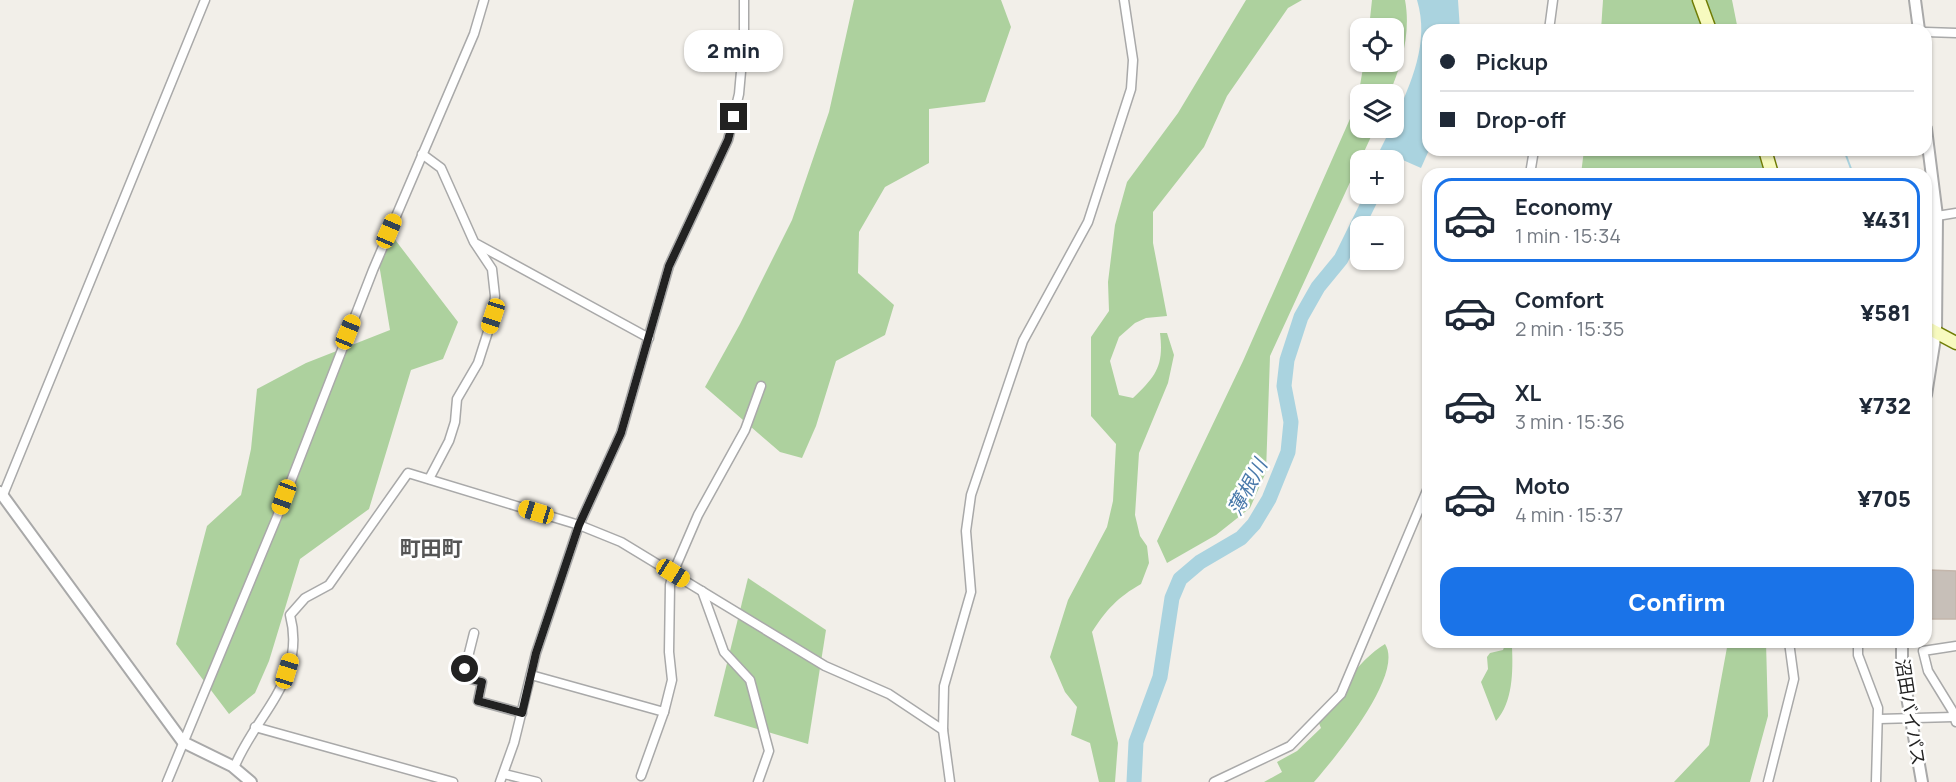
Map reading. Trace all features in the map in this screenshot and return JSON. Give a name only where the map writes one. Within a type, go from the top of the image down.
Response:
[{"type":"main road","points":[[1699,0],[1708,24]]},
{"type":"main road","points":[[1932,330],[1956,343]]},
{"type":"street","points":[[205,0],[1,493],[183,742],[234,768],[250,782]]},
{"type":"street","points":[[167,782],[277,517],[323,394],[474,34],[484,0]]},
{"type":"street","points":[[537,782],[502,778],[531,675],[579,525],[621,433],[669,266],[728,140],[739,94],[744,38],[744,0]]},
{"type":"street","points":[[950,782],[943,730],[946,676],[971,592],[966,531],[970,495],[1023,341],[1088,222],[1131,89],[1133,60],[1124,0]]},
{"type":"street","points":[[1550,24],[1552,0]]},
{"type":"street","points":[[1915,0],[1918,24]]},
{"type":"street","points":[[1932,32],[1956,33]]},
{"type":"street","points":[[422,154],[441,168],[474,242],[492,269],[495,296],[493,316],[478,363],[457,399],[455,422],[449,441],[429,479]]},
{"type":"street","points":[[1932,176],[1937,216],[1932,310]]},
{"type":"street","points":[[1937,216],[1956,213]]},
{"type":"street","points":[[474,242],[649,338]]},
{"type":"street","points":[[641,776],[664,712],[672,680],[669,596],[673,573],[698,515],[745,430],[761,386]]},
{"type":"street","points":[[234,768],[255,727],[264,719],[284,682],[294,642],[290,615],[305,598],[329,585],[408,473],[579,525],[621,542],[825,666],[889,694],[943,730]]},
{"type":"street","points":[[1214,782],[1290,746],[1341,694],[1422,502]]},
{"type":"street","points":[[702,591],[724,652],[750,680],[769,751],[758,782]]},
{"type":"street","points":[[474,633],[463,677],[482,682],[478,701],[522,713]]},
{"type":"street","points":[[1879,719],[1910,717],[1954,719],[1952,710],[1928,671],[1923,651],[1956,646]]},
{"type":"street","points":[[1768,782],[1794,680],[1790,648]]},
{"type":"street","points":[[1858,648],[1858,655],[1878,708],[1876,782]]},
{"type":"street","name":"沼田バイパス","points":[[1902,648],[1902,668],[1922,782]]},
{"type":"street","points":[[531,675],[664,712]]},
{"type":"street","points":[[255,727],[453,782]]},
{"type":"green space","points":[[854,0],[1001,0],[1011,27],[985,102],[929,109],[929,163],[885,187],[859,232],[858,273],[894,305],[885,335],[836,361],[816,426],[802,458],[780,452],[705,387],[740,324],[792,220],[829,112]]},
{"type":"green space","points":[[1246,0],[1302,0],[1288,8],[1227,96],[1204,147],[1153,212],[1153,243],[1167,316],[1146,318],[1135,323],[1119,337],[1110,361],[1119,395],[1133,398],[1157,370],[1161,354],[1160,333],[1167,333],[1174,355],[1168,383],[1139,453],[1135,515],[1140,536],[1147,546],[1149,563],[1141,584],[1113,605],[1092,632],[1118,743],[1115,782],[1099,782],[1090,743],[1071,735],[1077,707],[1065,692],[1050,657],[1068,600],[1107,527],[1113,501],[1116,444],[1091,416],[1091,337],[1109,311],[1108,282],[1115,225],[1127,182],[1178,113]]},
{"type":"green space","points":[[1372,0],[1405,0],[1407,24],[1404,48],[1404,18],[1370,18]]},
{"type":"green space","points":[[1603,0],[1693,0],[1702,24],[1601,24]]},
{"type":"green space","points":[[1705,0],[1732,0],[1737,24],[1712,24]]},
{"type":"green space","points":[[1362,72],[1398,72],[1393,84],[1360,84]]},
{"type":"green space","points":[[1350,119],[1350,138],[1370,138],[1365,150],[1350,150],[1350,182],[1270,356],[1266,472],[1250,508],[1216,535],[1167,563],[1157,541],[1243,361]]},
{"type":"green space","points":[[1583,156],[1760,156],[1762,168],[1582,168]]},
{"type":"green space","points":[[393,237],[458,322],[443,359],[411,370],[369,509],[300,559],[269,661],[255,693],[229,714],[176,644],[207,526],[241,495],[251,449],[257,389],[306,363],[390,330],[377,252]]},
{"type":"green space","points":[[748,578],[826,630],[808,744],[714,716]]},
{"type":"green space","points":[[1385,644],[1389,658],[1377,695],[1351,736],[1314,782],[1264,782],[1282,772],[1277,762],[1297,751],[1321,728],[1318,721],[1348,679],[1365,660]]},
{"type":"green space","points":[[1512,648],[1511,686],[1506,705],[1496,721],[1481,682],[1488,669],[1487,657],[1490,653]]},
{"type":"green space","points":[[1727,648],[1766,648],[1768,716],[1750,782],[1674,782],[1709,745]]},
{"type":"water","points":[[1417,0],[1458,0],[1460,24],[1422,24],[1422,156],[1426,156],[1421,168],[1404,161],[1404,150],[1380,150],[1386,138],[1404,138],[1404,99],[1417,62],[1421,32]]},
{"type":"building","points":[[1932,570],[1956,571],[1956,619],[1932,619]]},
{"type":"waterway","name":"薄根川","points":[[1395,150],[1401,138]]},
{"type":"waterway","points":[[1846,156],[1851,168]]},
{"type":"waterway","name":"薄根川","points":[[1134,782],[1136,742],[1160,677],[1172,598],[1180,579],[1200,562],[1241,538],[1254,524],[1269,499],[1288,452],[1291,422],[1284,386],[1287,360],[1301,317],[1318,287],[1341,259],[1368,204]]},
{"type":"district","name":"町田町","points":[[431,548]]},
{"type":"route","points":[[465,669],[463,677],[482,682],[478,701],[522,713],[536,653],[579,525],[621,433],[669,266],[690,226],[728,140],[734,117]]}]
